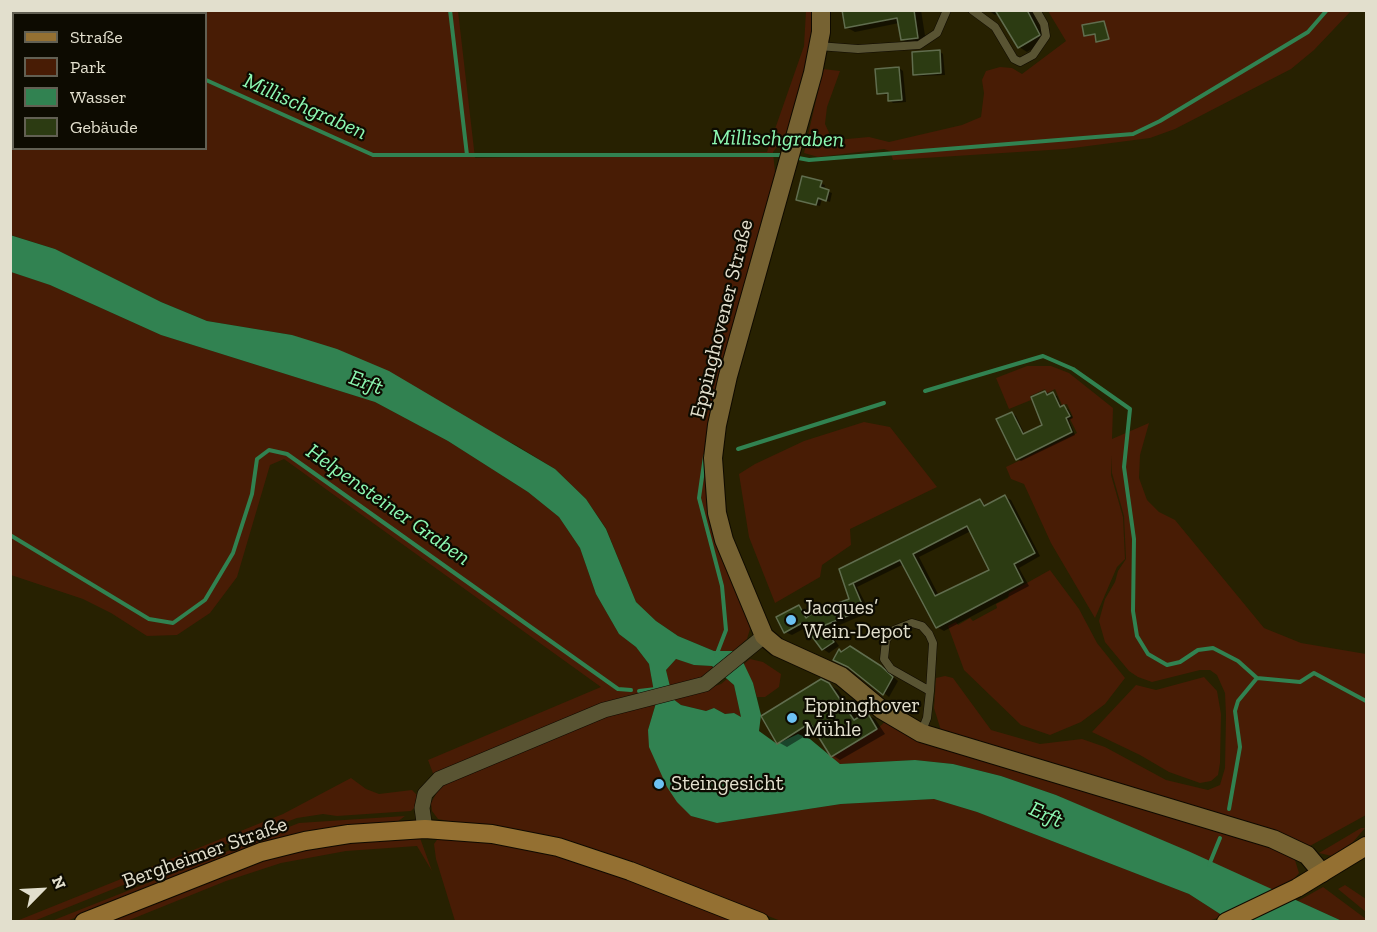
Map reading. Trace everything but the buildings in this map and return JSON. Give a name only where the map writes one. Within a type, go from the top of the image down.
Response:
[{"type":"main road","name":"Eppinghovener Straße","points":[[764,636],[723,540],[716,504],[713,458],[717,425],[728,376],[818,46],[821,10]]},
{"type":"main road","points":[[764,636],[783,651],[841,676],[882,710],[921,733],[1273,839],[1307,855],[1322,873]]},
{"type":"main road","name":"Bergheimer Straße","points":[[84,921],[261,852],[349,834],[425,829],[492,834],[558,847],[621,867],[760,921]]},
{"type":"main road","points":[[1226,921],[1297,888],[1366,846]]},
{"type":"street","points":[[425,829],[422,808],[425,794],[439,779],[604,710],[671,694],[715,679],[764,636]]},
{"type":"lane","points":[[818,46],[858,50],[919,45],[937,33],[947,10]]},
{"type":"lane","points":[[972,10],[995,27],[1014,59],[1020,62],[1033,55],[1047,36],[1044,24],[1036,10]]},
{"type":"lane","points":[[921,733],[927,718],[930,691],[933,643],[922,626],[912,623],[894,630],[886,640],[884,659],[891,669],[930,691]]},
{"type":"green space","points":[[10,11],[458,11],[475,158],[767,152],[804,46],[806,11],[814,11],[812,47],[795,114],[785,137],[773,152],[776,182],[708,457],[750,629],[747,639],[733,651],[714,651],[678,636],[656,621],[636,602],[606,528],[586,499],[555,469],[516,445],[292,335],[207,321],[161,302],[55,249],[11,235]]},
{"type":"green space","points":[[1048,11],[1351,11],[1314,50],[1291,69],[1175,129],[1150,138],[1065,149],[893,160],[890,151],[884,149],[818,157],[804,153],[823,69],[840,71],[827,107],[825,124],[831,137],[836,140],[869,137],[889,142],[962,125],[981,117],[984,93],[982,80],[986,71],[1000,67],[1012,68],[1022,74],[1066,41]]},
{"type":"green space","points":[[11,272],[50,285],[161,335],[375,402],[448,441],[528,492],[559,517],[580,548],[596,594],[619,634],[636,647],[649,664],[654,692],[434,776],[428,760],[601,687],[284,459],[270,465],[237,577],[210,613],[177,635],[147,636],[111,613],[83,599],[11,575]]},
{"type":"green space","points":[[1027,366],[1051,366],[1069,373],[1113,408],[1112,439],[1149,423],[1140,455],[1139,478],[1147,500],[1159,512],[1175,520],[1264,628],[1301,643],[1366,654],[1366,815],[1308,847],[943,737],[934,708],[936,678],[945,676],[953,678],[991,730],[1040,744],[1082,739],[1105,747],[1166,780],[1208,790],[1220,785],[1225,768],[1225,693],[1217,675],[1210,670],[1200,670],[1152,682],[1129,671],[1105,642],[1099,621],[1105,599],[1126,559],[1124,516],[1112,473],[1112,455],[1111,475],[1123,517],[1125,559],[1117,567],[1095,618],[1051,543],[1024,484],[1011,479],[1006,467],[1077,433],[1070,419],[1073,417],[1067,404],[1062,405],[1055,389],[1047,393],[1045,389],[1030,396],[1031,400],[1009,409],[996,378]]},
{"type":"green space","points":[[864,422],[890,427],[937,487],[850,529],[851,545],[822,565],[820,577],[775,603],[749,537],[739,474],[804,441]]},
{"type":"green space","points":[[1050,570],[1079,609],[1097,643],[1125,678],[1105,704],[1081,722],[1050,735],[1021,725],[964,670],[948,626],[956,622],[958,625],[970,618],[973,621],[997,608],[996,604],[1008,598],[1009,593]]},
{"type":"green space","points":[[676,659],[716,669],[710,674],[670,688],[666,670]]},
{"type":"green space","points":[[750,659],[763,662],[781,674],[779,687],[765,697],[757,697],[753,683],[745,670],[744,664]]},
{"type":"green space","points":[[1204,677],[1217,691],[1221,714],[1220,763],[1218,775],[1211,781],[1200,783],[1169,772],[1092,732],[1136,685],[1156,690]]},
{"type":"green space","points":[[727,679],[734,685],[741,717],[734,713],[725,714],[714,708],[706,711],[681,705],[673,700],[721,684]]},
{"type":"green space","points":[[656,703],[648,730],[691,816],[717,823],[841,804],[934,799],[977,812],[1189,894],[1223,916],[1206,922],[781,921],[633,864],[492,826],[438,819],[432,811],[431,803],[441,785],[597,719]]},
{"type":"green space","points":[[888,719],[1242,834],[1294,857],[1299,873],[1292,881],[1271,890],[1056,795],[1001,776],[953,764],[915,760],[840,764],[830,758],[877,729]]},
{"type":"green space","points":[[351,778],[366,789],[379,794],[412,790],[417,795],[416,806],[411,811],[337,816],[323,814],[297,818],[210,850],[34,921],[14,922],[283,814]]},
{"type":"green space","points":[[405,816],[397,822],[221,859],[67,921],[49,922],[299,823]]},
{"type":"green space","points":[[1361,828],[1365,828],[1353,842],[1332,856],[1319,853]]},
{"type":"green space","points":[[439,837],[522,846],[592,865],[740,921],[455,921],[436,859],[434,844]]},
{"type":"green space","points":[[420,838],[432,871],[417,846],[346,851],[281,863],[226,881],[127,921],[105,922],[265,859],[306,848],[349,842]]},
{"type":"green space","points":[[1345,885],[1366,899],[1366,912],[1338,889]]},
{"type":"green space","points":[[1323,887],[1366,921],[1342,921],[1298,901]]},
{"type":"water","name":"Erft","points":[[10,235],[55,249],[161,302],[207,321],[292,335],[337,349],[389,371],[555,469],[586,499],[606,529],[636,602],[656,621],[678,636],[714,651],[733,651],[744,664],[753,683],[761,715],[759,731],[777,744],[798,734],[810,739],[840,764],[915,760],[953,764],[1001,776],[1056,795],[1188,851],[1342,921],[1231,921],[1189,894],[977,812],[934,799],[841,804],[717,823],[691,816],[677,802],[667,787],[649,747],[648,730],[656,703],[649,664],[636,647],[619,634],[596,594],[580,548],[559,517],[528,492],[448,441],[375,402],[161,335],[50,285],[11,272]],"holes":[[[676,659],[694,665],[712,666],[734,685],[741,717],[734,713],[725,714],[714,708],[706,711],[681,705],[673,699],[666,670]]]},
{"type":"waterway","name":"Millischgraben","points":[[45,10],[48,12]]},
{"type":"waterway","points":[[450,10],[467,155]]},
{"type":"waterway","name":"Millischgraben","points":[[793,157],[809,160],[1133,134],[1160,121],[1308,32],[1327,10]]},
{"type":"waterway","name":"Millischgraben","points":[[207,80],[373,155],[783,155]]},
{"type":"waterway","points":[[925,391],[1043,356],[1073,369],[1130,409],[1124,467],[1134,539],[1133,611],[1137,636],[1148,654],[1167,665],[1180,662],[1198,650],[1213,648],[1238,661],[1257,678],[1300,682],[1314,673],[1366,701]]},
{"type":"waterway","points":[[738,449],[884,403]]},
{"type":"waterway","name":"Helpensteiner Graben","points":[[10,535],[149,619],[173,623],[205,600],[233,553],[252,494],[257,459],[269,450],[287,454],[618,689],[631,690]]},
{"type":"waterway","points":[[705,456],[699,498],[722,586],[726,630],[716,656]]},
{"type":"waterway","points":[[1229,809],[1240,747],[1235,711],[1238,701],[1257,678]]},
{"type":"waterway","name":"Helpensteiner Graben","points":[[639,691],[656,689]]},
{"type":"waterway","points":[[1209,865],[1220,838]]},
{"type":"place","name":"Jacques’ Wein-Depot","points":[[791,620]]},
{"type":"place","name":"Eppinghover Mühle","points":[[792,718]]},
{"type":"place","name":"Steingesicht","points":[[659,784]]}]
